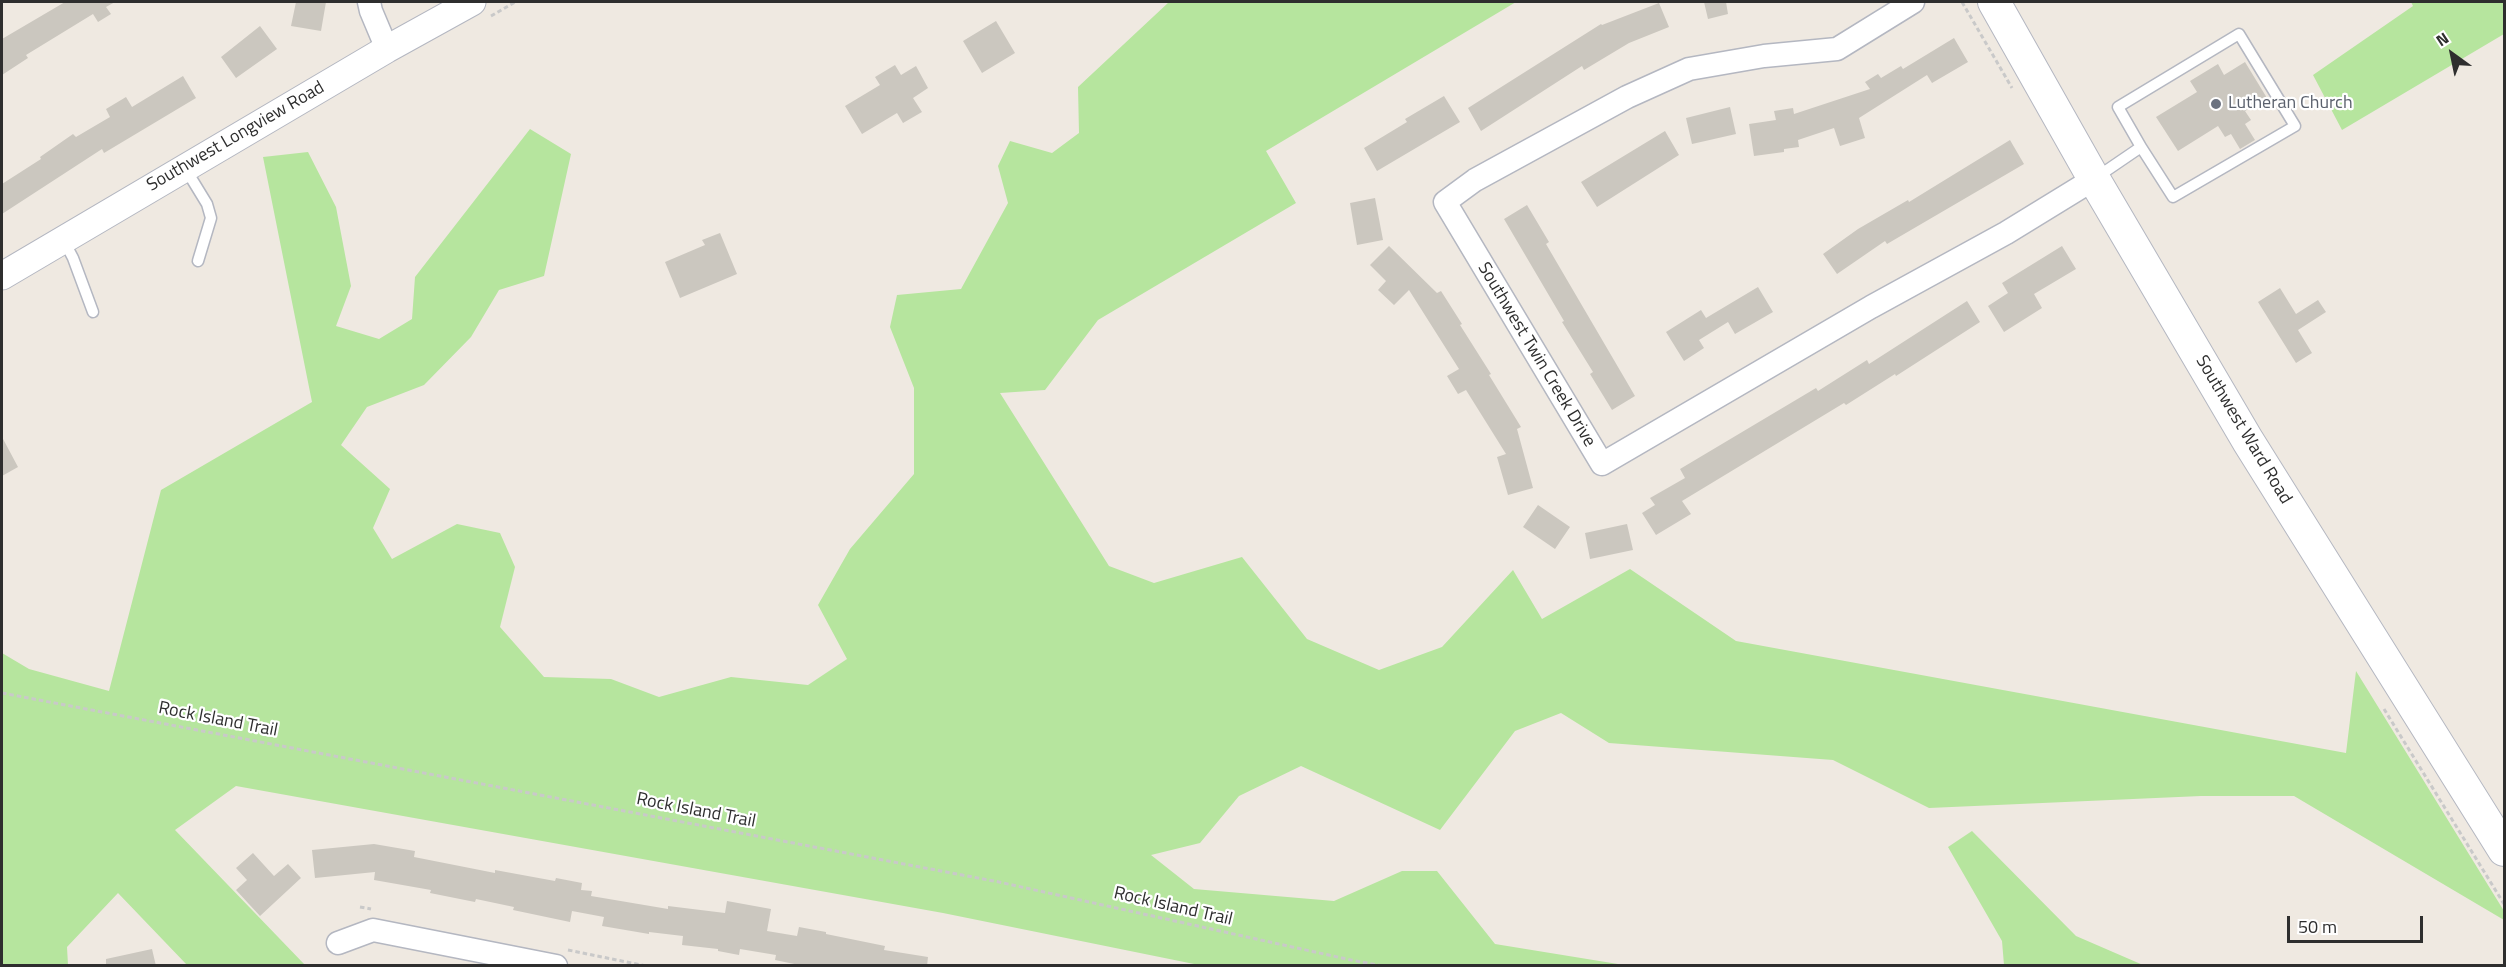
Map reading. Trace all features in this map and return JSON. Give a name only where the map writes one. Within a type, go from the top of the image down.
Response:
[{"type":"main road","name":"Southwest Ward Road","points":[[1994,2],[2094,179],[2248,441],[2505,850]]},
{"type":"street","points":[[369,2],[387,49]]},
{"type":"street","name":"Southwest Longview Road","points":[[2,276],[387,49],[472,2]]},
{"type":"street","name":"Southwest Twin Creek Drive","points":[[1913,2],[1837,49],[1764,56],[1689,69],[1627,97],[1475,180],[1445,202],[1602,464],[1871,308],[2006,233],[2094,179]]},
{"type":"street","points":[[339,943],[373,930],[556,966]]},
{"type":"lane","points":[[2239,34],[2295,126],[2173,197],[2141,147],[2118,107],[2239,34]]},
{"type":"lane","points":[[2094,179],[2141,147]]},
{"type":"lane","points":[[185,167],[207,204],[211,218],[198,261]]},
{"type":"lane","points":[[63,239],[73,258],[93,312]]},
{"type":"path","name":"Rock Island Trail","points":[[2,693],[999,882],[1383,966]]},
{"type":"green space","points":[[1169,2],[1516,2],[1266,151],[1296,203],[1098,320],[1045,390],[1000,393],[1109,566],[1154,583],[1242,557],[1307,639],[1379,670],[1442,647],[1513,570],[1542,619],[1630,569],[1736,641],[2346,753],[2356,671],[2504,911],[2504,920],[2294,796],[2201,796],[1929,808],[1833,760],[1609,743],[1561,713],[1515,731],[1440,830],[1301,766],[1239,796],[1200,843],[1151,855],[1194,889],[1334,901],[1402,871],[1437,871],[1495,944],[1624,965],[1199,965],[943,913],[236,786],[175,830],[305,965],[187,965],[118,893],[67,947],[68,965],[2,965],[2,653],[29,669],[109,691],[161,490],[312,402],[263,157],[308,152],[336,207],[351,286],[336,326],[379,339],[412,319],[415,277],[530,129],[571,154],[544,276],[499,290],[471,337],[424,385],[367,407],[341,445],[390,489],[373,528],[392,559],[457,524],[500,533],[515,567],[500,627],[544,677],[611,679],[659,697],[731,677],[808,685],[847,659],[818,605],[850,549],[914,474],[914,388],[890,327],[897,295],[961,289],[1008,203],[998,166],[1010,141],[1052,153],[1079,133],[1078,87]]},
{"type":"green space","points":[[2411,2],[2504,2],[2504,34],[2342,130],[2313,75],[2413,6]]},
{"type":"green space","points":[[1972,831],[2076,936],[2143,965],[2004,965],[2002,941],[1948,847]]},
{"type":"building","points":[[65,2],[115,2],[106,7],[111,14],[98,22],[93,14],[26,55],[28,58],[2,75],[2,39]]},
{"type":"building","points":[[296,2],[326,2],[321,31],[291,26]]},
{"type":"building","points":[[1704,2],[1726,2],[1728,14],[1708,19]]},
{"type":"building","points":[[1659,3],[1669,27],[1629,43],[1584,70],[1582,66],[1481,131],[1468,108],[1601,24]]},
{"type":"building","points":[[996,21],[1015,53],[982,73],[963,41]]},
{"type":"building","points":[[260,26],[277,49],[236,78],[221,57]]},
{"type":"building","points":[[1954,38],[1968,62],[1932,83],[1927,75],[1859,118],[1865,138],[1840,146],[1834,128],[1798,140],[1799,147],[1784,149],[1784,152],[1754,156],[1749,124],[1776,120],[1774,111],[1793,108],[1794,114],[1870,89],[1865,82],[1878,74],[1881,78],[1901,66],[1903,69]]},
{"type":"building","name":"Lutheran Church","points":[[2245,62],[2267,98],[2245,111],[2251,120],[2245,124],[2255,140],[2240,149],[2231,134],[2225,137],[2218,126],[2178,151],[2156,117],[2197,92],[2190,81],[2218,64],[2224,75]]},
{"type":"building","points":[[895,65],[901,75],[916,66],[928,88],[913,98],[922,112],[903,123],[897,113],[862,134],[845,106],[880,85],[875,77]]},
{"type":"building","points":[[183,76],[196,98],[104,153],[102,149],[2,214],[2,184],[41,159],[40,157],[73,134],[76,137],[110,117],[106,109],[126,97],[132,107]]},
{"type":"building","points":[[1444,96],[1460,122],[1377,171],[1364,148],[1407,122],[1405,119]]},
{"type":"building","points":[[1730,107],[1736,134],[1692,144],[1686,118]]},
{"type":"building","points":[[1665,131],[1679,155],[1597,207],[1581,182]]},
{"type":"building","points":[[2010,140],[2024,164],[1887,244],[1885,241],[1837,274],[1823,254],[1858,229],[1908,200],[1909,202]]},
{"type":"building","points":[[1375,198],[1383,240],[1357,245],[1350,203]]},
{"type":"building","points":[[1527,205],[1549,242],[1546,244],[1635,396],[1612,410],[1590,374],[1593,372],[1504,219]]},
{"type":"building","points":[[720,233],[737,274],[680,298],[665,262],[705,245],[702,240]]},
{"type":"building","points":[[1389,246],[1437,293],[1441,291],[1462,324],[1460,325],[1521,427],[1517,429],[1533,488],[1508,495],[1497,457],[1506,454],[1466,390],[1458,394],[1447,376],[1459,369],[1409,290],[1394,305],[1378,290],[1386,281],[1370,265]]},
{"type":"building","points":[[2062,246],[2076,269],[2034,294],[2042,308],[2004,332],[1988,306],[2008,293],[2002,283]]},
{"type":"building","points":[[1758,287],[1773,312],[1735,334],[1728,322],[1699,340],[1704,348],[1684,361],[1666,332],[1701,310],[1706,318]]},
{"type":"building","points":[[2280,288],[2296,314],[2318,300],[2326,312],[2298,330],[2312,353],[2296,363],[2258,302]]},
{"type":"building","points":[[1967,301],[1980,322],[1896,376],[1895,374],[1846,405],[1844,403],[1682,501],[1691,514],[1656,535],[1642,513],[1655,505],[1650,498],[1685,478],[1680,469],[1816,388],[1818,391],[1867,360],[1869,364]]},
{"type":"building","points":[[2,437],[18,467],[2,476]]},
{"type":"building","points":[[1538,505],[1570,527],[1555,549],[1523,527]]},
{"type":"building","points":[[1627,524],[1633,550],[1590,559],[1585,533]]},
{"type":"building","points":[[374,844],[415,851],[414,857],[495,873],[495,870],[555,881],[556,878],[582,883],[581,890],[592,891],[591,896],[668,909],[668,906],[725,913],[727,901],[771,909],[767,931],[797,936],[799,927],[826,932],[826,934],[885,946],[884,950],[928,957],[927,966],[804,966],[775,960],[776,955],[740,949],[739,955],[718,951],[718,949],[682,945],[683,936],[649,932],[649,934],[602,926],[604,917],[572,911],[570,922],[513,910],[514,907],[476,899],[475,902],[430,893],[431,890],[374,880],[375,872],[315,878],[312,850]]},
{"type":"building","points":[[253,853],[274,876],[288,864],[301,878],[260,916],[236,890],[247,880],[236,868]]},
{"type":"building","points":[[152,949],[156,966],[106,966],[106,959]]},
{"type":"place","name":"Lutheran Church","points":[[2216,104]]}]
